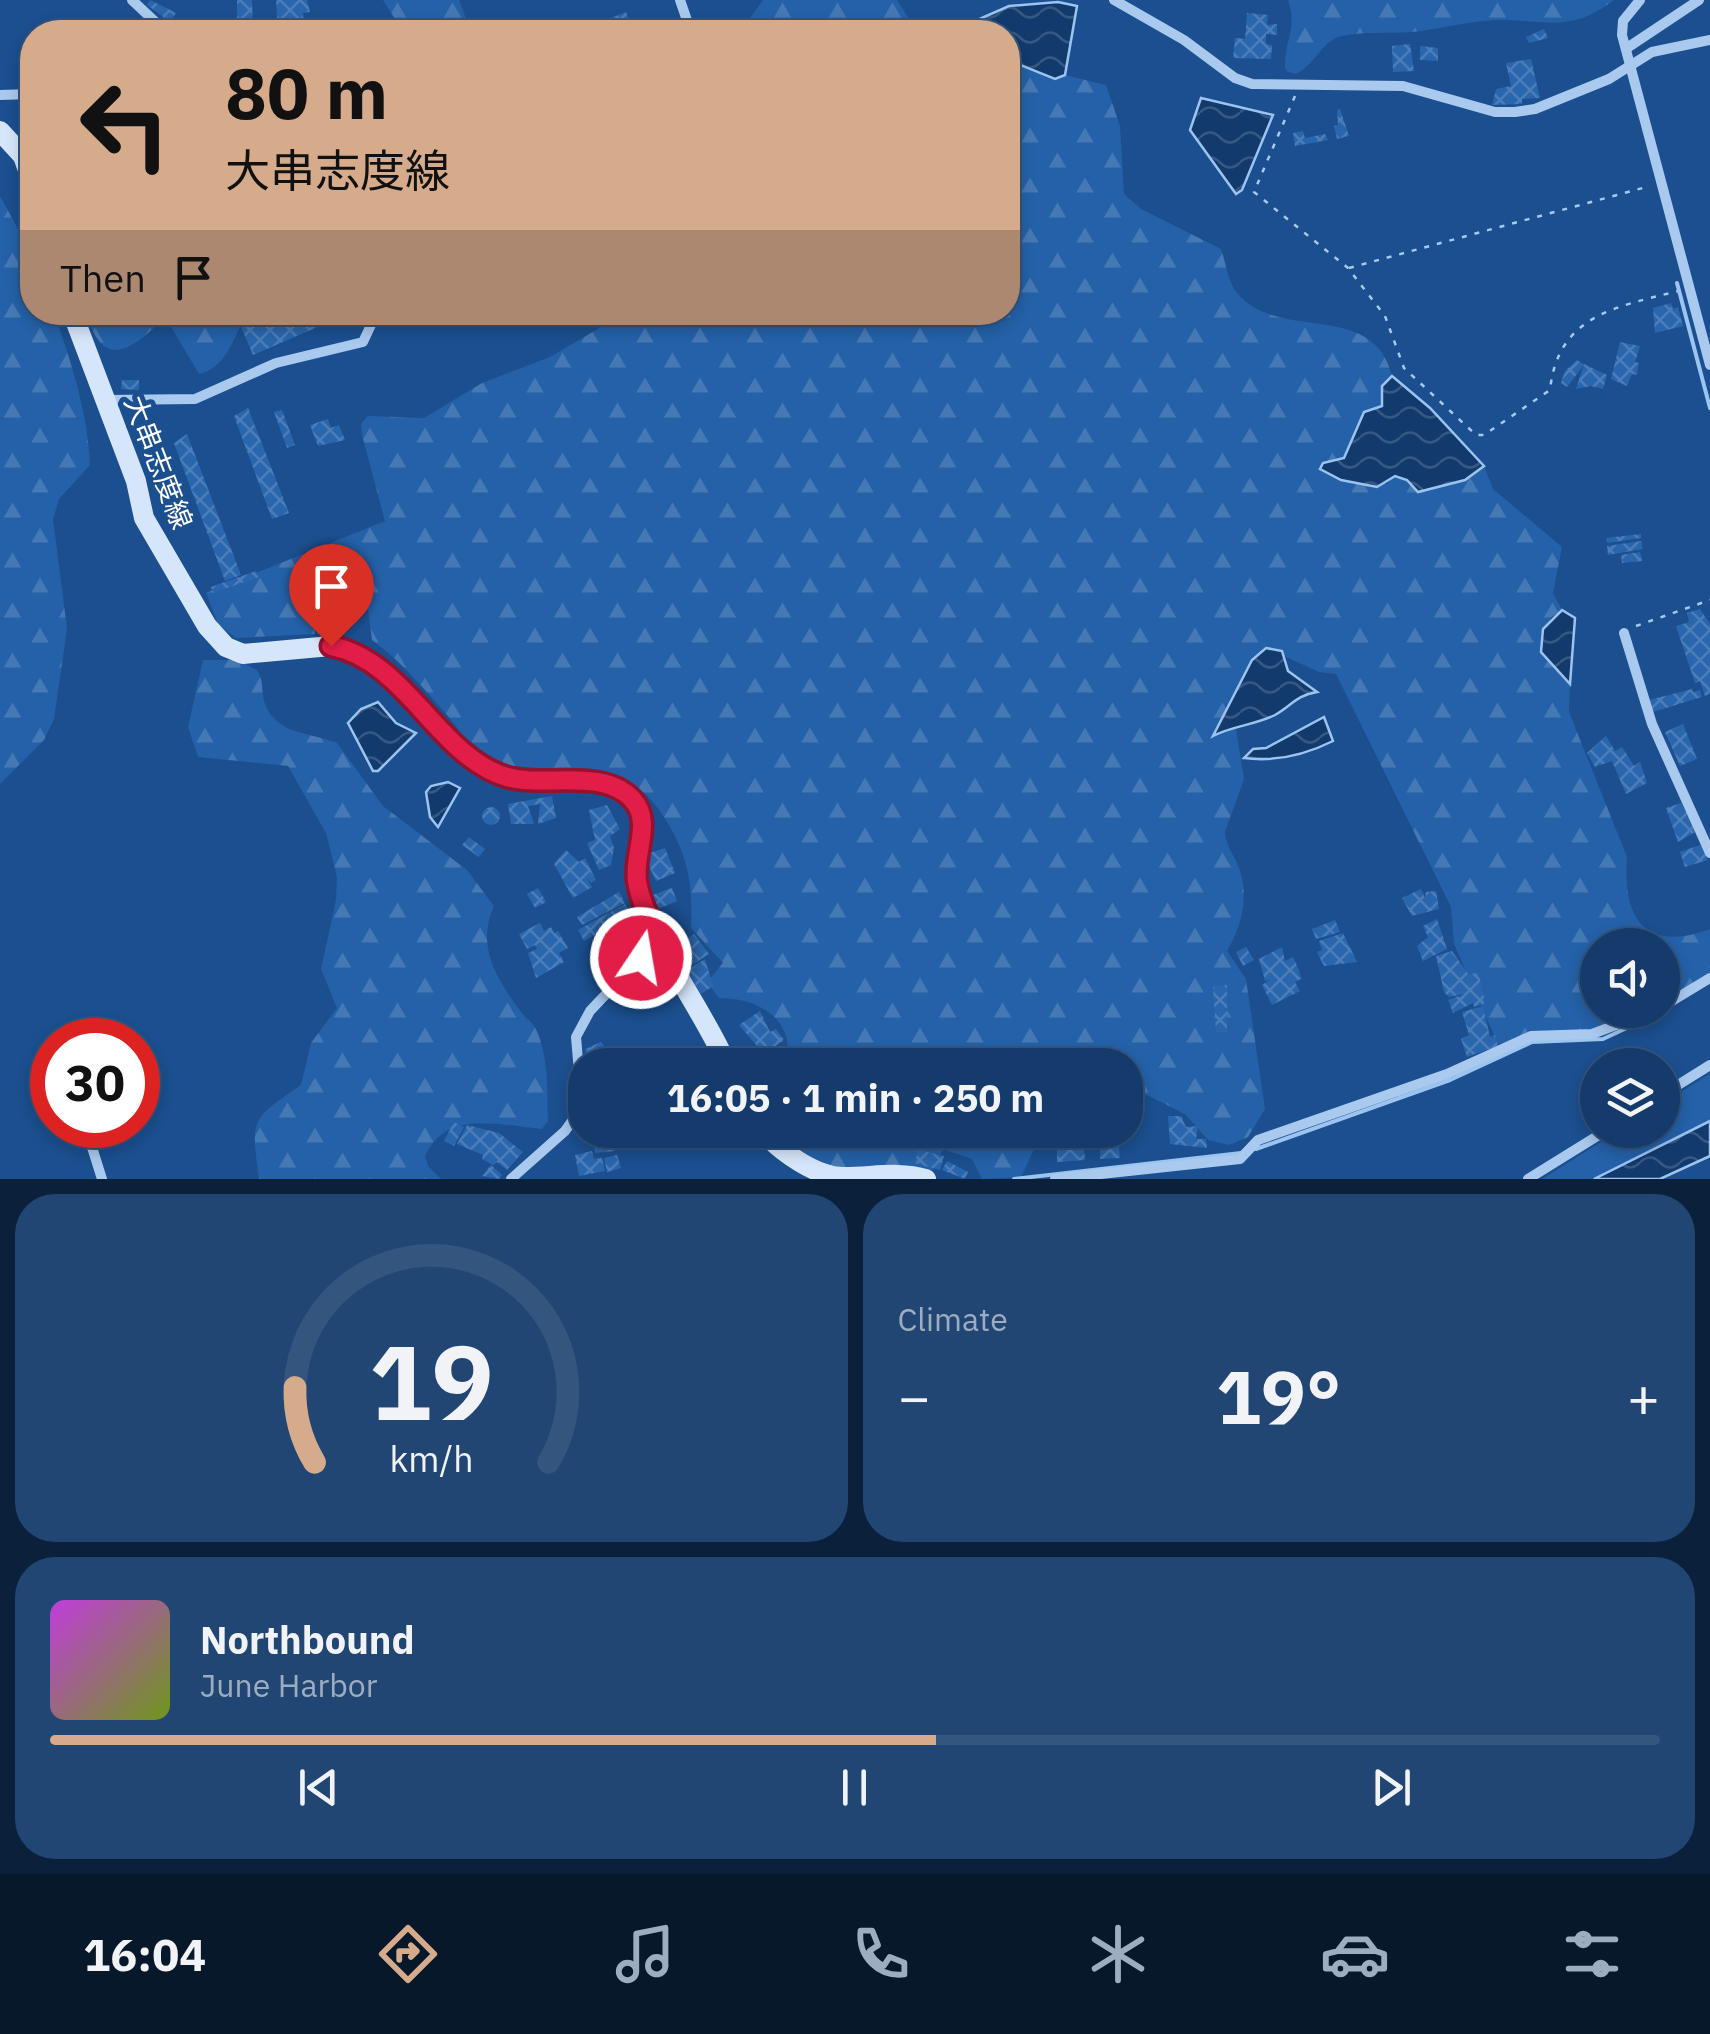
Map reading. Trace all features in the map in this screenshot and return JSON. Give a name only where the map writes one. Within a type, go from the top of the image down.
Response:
[{"type":"main road","points":[[0,131],[20,153]]},
{"type":"main road","name":"大串志度線","points":[[77,325],[136,481],[144,518],[206,626],[226,647],[243,654],[347,648],[370,660],[488,769],[519,780],[602,784],[627,794],[640,810],[642,821],[637,883],[717,1048]]},
{"type":"main road","points":[[782,1148],[841,1178],[898,1174],[926,1179]]},
{"type":"street","points":[[132,0],[153,20]]},
{"type":"street","points":[[1114,0],[1184,40],[1235,78],[1252,84],[1402,86],[1495,112],[1535,110],[1630,67],[1652,52],[1710,40]]},
{"type":"street","points":[[1640,0],[1623,21],[1626,48],[1710,365]]},
{"type":"street","points":[[1626,48],[1698,0]]},
{"type":"street","points":[[106,400],[195,399],[276,364],[363,342],[371,325]]},
{"type":"street","points":[[1624,634],[1652,724],[1710,853]]},
{"type":"street","points":[[510,1179],[565,1131],[582,1107],[576,1037],[590,1011],[660,937]]},
{"type":"street","points":[[1680,996],[1710,978]]},
{"type":"street","points":[[1055,1179],[1240,1159],[1258,1140],[1448,1074],[1531,1036],[1592,1034],[1607,1028]]},
{"type":"street","points":[[1680,1084],[1710,1066]]},
{"type":"street","points":[[1528,1179],[1580,1147]]},
{"type":"street","points":[[92,1148],[102,1179]]},
{"type":"path","points":[[1299,86],[1254,192],[1348,268],[1385,316],[1404,368],[1476,435],[1484,435],[1550,390],[1553,363],[1575,331],[1609,309],[1677,291]]},
{"type":"path","points":[[1348,268],[1662,182]]},
{"type":"path","points":[[1624,634],[1710,600]]},
{"type":"green space","points":[[383,0],[459,0],[466,20],[396,20]]},
{"type":"green space","points":[[763,0],[897,0],[910,20],[749,20]]},
{"type":"green space","points":[[1288,0],[1614,0],[1573,21],[1493,20],[1412,32],[1342,36],[1329,42],[1296,74],[1286,71],[1285,62],[1292,21]]},
{"type":"green space","points":[[1020,65],[1055,79],[1065,75],[1106,85],[1120,126],[1124,194],[1141,209],[1221,249],[1234,289],[1255,308],[1276,316],[1346,329],[1366,338],[1382,352],[1392,376],[1382,386],[1382,406],[1344,458],[1323,463],[1387,484],[1394,476],[1420,482],[1451,482],[1484,466],[1493,489],[1562,547],[1553,593],[1562,610],[1550,618],[1556,664],[1570,684],[1569,712],[1627,857],[1629,898],[1634,914],[1646,928],[1580,928],[1580,1028],[1612,1028],[1557,1031],[1498,1044],[1454,944],[1451,907],[1336,674],[1319,672],[1267,648],[1244,674],[1214,734],[1236,729],[1244,779],[1225,832],[1244,892],[1240,923],[1227,951],[1246,979],[1265,1109],[1248,1137],[1229,1145],[1208,1140],[1185,1114],[1143,1093],[1143,1048],[788,1048],[786,1036],[772,1015],[748,1002],[719,998],[707,982],[723,963],[691,928],[685,862],[669,825],[648,797],[626,780],[602,772],[529,769],[504,764],[475,748],[412,676],[372,640],[363,570],[307,580],[315,634],[236,638],[218,624],[206,593],[385,521],[362,435],[361,424],[368,416],[424,418],[482,383],[550,357],[605,325],[1020,325]]},
{"type":"green space","points":[[0,196],[20,233],[20,325],[58,325],[82,407],[90,465],[59,499],[53,519],[67,629],[54,719],[44,740],[0,784]]},
{"type":"green space","points":[[90,325],[157,325],[136,342],[116,350],[107,348]]},
{"type":"green space","points":[[170,325],[242,325],[224,357],[199,374]]},
{"type":"green space","points":[[203,660],[237,660],[257,670],[264,701],[276,720],[294,731],[337,743],[383,806],[467,870],[494,906],[487,935],[491,962],[512,999],[536,1029],[543,1051],[548,1121],[542,1129],[475,1123],[446,1131],[425,1156],[428,1166],[441,1179],[259,1179],[255,1144],[258,1122],[301,1085],[311,1043],[337,1008],[321,969],[337,877],[326,833],[288,766],[198,757],[188,727]]},
{"type":"green space","points":[[1710,929],[1710,983],[1680,997],[1680,936]]},
{"type":"green space","points":[[1710,1074],[1710,1121],[1680,1136],[1680,1093]]},
{"type":"green space","points":[[793,1148],[1035,1148],[1021,1177],[982,1179],[972,1159],[943,1149],[933,1170],[823,1169]]},
{"type":"green space","points":[[1591,1148],[1656,1148],[1594,1179],[1542,1179]]},
{"type":"water","points":[[1058,2],[1077,6],[1065,75],[1055,79],[1020,65],[1020,20],[977,20],[1009,6]]},
{"type":"water","points":[[1201,98],[1273,115],[1242,190],[1236,194],[1190,130]]},
{"type":"water","points":[[1392,376],[1430,408],[1484,466],[1465,480],[1418,492],[1407,480],[1395,476],[1377,487],[1341,480],[1320,469],[1323,463],[1344,458],[1364,412],[1382,406],[1382,386]]},
{"type":"water","points":[[1562,610],[1575,618],[1570,684],[1541,652],[1543,629]]},
{"type":"water","points":[[1266,648],[1282,651],[1288,671],[1317,692],[1267,718],[1213,736],[1252,660]]},
{"type":"water","points":[[378,702],[396,723],[416,733],[378,771],[373,771],[348,723],[361,709]]},
{"type":"water","points":[[1324,717],[1333,741],[1290,756],[1244,758],[1253,749],[1266,748]]},
{"type":"water","points":[[448,782],[460,788],[438,827],[430,817],[426,792],[431,786]]},
{"type":"water","points":[[1710,1121],[1710,1156],[1660,1179],[1594,1179],[1656,1148],[1680,1148],[1680,1136]]},
{"type":"building","points":[[150,0],[176,13],[167,20],[147,5]]},
{"type":"building","points":[[237,0],[252,0],[253,20],[237,20]]},
{"type":"building","points":[[276,0],[307,0],[310,12],[303,13],[303,20],[277,20]]},
{"type":"building","points":[[626,12],[629,20],[608,20]]},
{"type":"building","points":[[1247,13],[1268,15],[1267,25],[1277,24],[1277,35],[1266,34],[1266,44],[1272,45],[1271,59],[1233,58],[1235,38],[1245,39]]},
{"type":"building","points":[[1544,29],[1548,38],[1529,43],[1526,37]]},
{"type":"building","points":[[1410,44],[1414,71],[1393,72],[1392,46]]},
{"type":"building","points":[[1420,46],[1438,48],[1438,61],[1420,60]]},
{"type":"building","points":[[1531,59],[1540,98],[1522,99],[1522,104],[1492,105],[1496,89],[1511,86],[1506,63]]},
{"type":"building","points":[[1340,109],[1349,136],[1337,139],[1334,126],[1338,125]]},
{"type":"building","points":[[1303,131],[1305,138],[1325,134],[1328,140],[1295,146],[1293,133]]},
{"type":"building","points":[[1671,303],[1673,309],[1678,307],[1683,326],[1655,333],[1653,308]]},
{"type":"building","points":[[240,325],[322,325],[253,355]]},
{"type":"building","points":[[1620,342],[1640,346],[1635,362],[1639,363],[1637,375],[1632,374],[1627,386],[1611,379]]},
{"type":"building","points":[[1577,360],[1584,365],[1567,387],[1561,383],[1565,371]]},
{"type":"building","points":[[1584,364],[1607,375],[1603,389],[1576,389]]},
{"type":"building","points":[[122,380],[139,380],[139,390],[121,389]]},
{"type":"building","points":[[248,408],[289,513],[272,519],[234,416]]},
{"type":"building","points":[[282,410],[295,445],[287,448],[274,412]]},
{"type":"building","points":[[328,419],[331,428],[339,425],[345,440],[318,446],[310,425]]},
{"type":"building","points":[[187,434],[241,575],[225,581],[174,443]]},
{"type":"building","points":[[1641,534],[1641,538],[1607,543],[1606,538]]},
{"type":"building","points":[[1641,541],[1643,549],[1608,555],[1607,546]]},
{"type":"building","points":[[1640,552],[1642,561],[1622,563],[1621,555]]},
{"type":"building","points":[[256,571],[259,577],[213,593],[211,587]]},
{"type":"building","points":[[1700,609],[1710,624],[1710,694],[1705,696],[1700,681],[1695,683],[1676,626],[1689,622],[1687,613]]},
{"type":"building","points":[[1700,690],[1702,697],[1653,712],[1649,700]]},
{"type":"building","points":[[1683,724],[1697,759],[1680,766],[1665,732]]},
{"type":"building","points":[[1606,736],[1615,751],[1622,747],[1634,766],[1640,762],[1647,783],[1626,794],[1612,761],[1595,767],[1587,753]]},
{"type":"building","points":[[552,796],[556,818],[538,824],[540,804],[528,806],[534,824],[511,824],[508,804]]},
{"type":"building","points":[[1681,803],[1697,831],[1678,842],[1666,808]]},
{"type":"building","points":[[607,805],[620,829],[610,836],[614,848],[611,865],[599,870],[587,843],[595,840],[589,810]]},
{"type":"building","points":[[491,807],[498,809],[498,823],[491,825],[484,823],[482,816],[484,809]]},
{"type":"building","points":[[469,837],[485,849],[479,857],[462,845]]},
{"type":"building","points":[[1703,844],[1708,860],[1685,867],[1680,852]]},
{"type":"building","points":[[665,848],[675,873],[656,881],[644,855]]},
{"type":"building","points":[[566,850],[579,862],[585,858],[596,880],[591,883],[586,877],[592,887],[573,898],[554,864]]},
{"type":"building","points":[[538,888],[546,902],[535,908],[527,894]]},
{"type":"building","points":[[672,888],[677,901],[653,911],[647,897]]},
{"type":"building","points":[[1421,889],[1425,898],[1426,892],[1436,891],[1439,909],[1412,916],[1402,898]]},
{"type":"building","points":[[619,892],[625,903],[582,925],[577,917]]},
{"type":"building","points":[[625,904],[631,915],[584,941],[578,930]]},
{"type":"building","points":[[1437,919],[1447,949],[1423,961],[1417,946],[1428,937],[1423,926]]},
{"type":"building","points":[[1335,920],[1340,932],[1316,939],[1312,929]]},
{"type":"building","points":[[540,923],[544,931],[551,927],[554,933],[558,931],[568,948],[559,953],[564,962],[536,978],[528,953],[537,949],[535,945],[527,949],[519,934]]},
{"type":"building","points":[[1343,933],[1357,962],[1324,966],[1317,952],[1322,950],[1319,941]]},
{"type":"building","points":[[694,934],[709,954],[692,965],[679,944]]},
{"type":"building","points":[[1246,947],[1254,960],[1243,966],[1236,952]]},
{"type":"building","points":[[1282,947],[1285,961],[1293,957],[1299,970],[1301,979],[1295,982],[1300,991],[1272,1005],[1262,985],[1270,980],[1265,981],[1259,959]]},
{"type":"building","points":[[1452,951],[1469,975],[1478,972],[1484,997],[1484,1004],[1474,1007],[1473,1003],[1453,1013],[1448,1000],[1465,994],[1449,997],[1444,992],[1436,956]]},
{"type":"building","points":[[705,959],[713,986],[701,994],[686,971]]},
{"type":"building","points":[[638,979],[652,1000],[639,1009],[625,988]]},
{"type":"building","points":[[1227,985],[1227,1032],[1216,1032],[1213,987]]},
{"type":"building","points":[[1483,1006],[1490,1037],[1495,1035],[1498,1046],[1467,1057],[1461,1039],[1469,1035],[1462,1012]]},
{"type":"building","points":[[760,1011],[770,1032],[776,1029],[784,1040],[773,1048],[759,1048],[739,1025]]},
{"type":"building","points":[[1168,1116],[1181,1116],[1186,1127],[1198,1126],[1196,1139],[1206,1139],[1207,1148],[1170,1144]]},
{"type":"building","points":[[454,1122],[464,1127],[454,1146],[444,1141]]},
{"type":"building","points":[[467,1125],[499,1133],[523,1152],[507,1170],[497,1162],[493,1165],[482,1159],[483,1155],[457,1144]]},
{"type":"building","points":[[594,1148],[615,1151],[595,1153]]},
{"type":"building","points":[[1057,1148],[1084,1148],[1085,1160],[1057,1162]]},
{"type":"building","points":[[1100,1148],[1119,1148],[1120,1158],[1100,1159]]},
{"type":"building","points":[[918,1150],[944,1156],[940,1170],[915,1163]]},
{"type":"building","points":[[592,1151],[594,1159],[602,1158],[605,1171],[579,1176],[575,1155]]},
{"type":"building","points":[[617,1155],[621,1168],[607,1172],[604,1158]]},
{"type":"building","points":[[947,1161],[968,1172],[965,1179],[942,1170]]},
{"type":"building","points":[[491,1165],[502,1175],[499,1179],[482,1176]]},
{"type":"waterway","points":[[1677,283],[1710,408]]},
{"type":"waterway","points":[[1256,1149],[1450,1080],[1532,1042],[1603,1039],[1627,1028]]},
{"type":"waterway","points":[[1014,1179],[1241,1153]]},
{"type":"route","points":[[331,646],[347,648],[370,660],[488,769],[519,780],[602,784],[620,790],[634,801],[642,821],[635,864],[637,883],[660,937],[641,958]]}]
